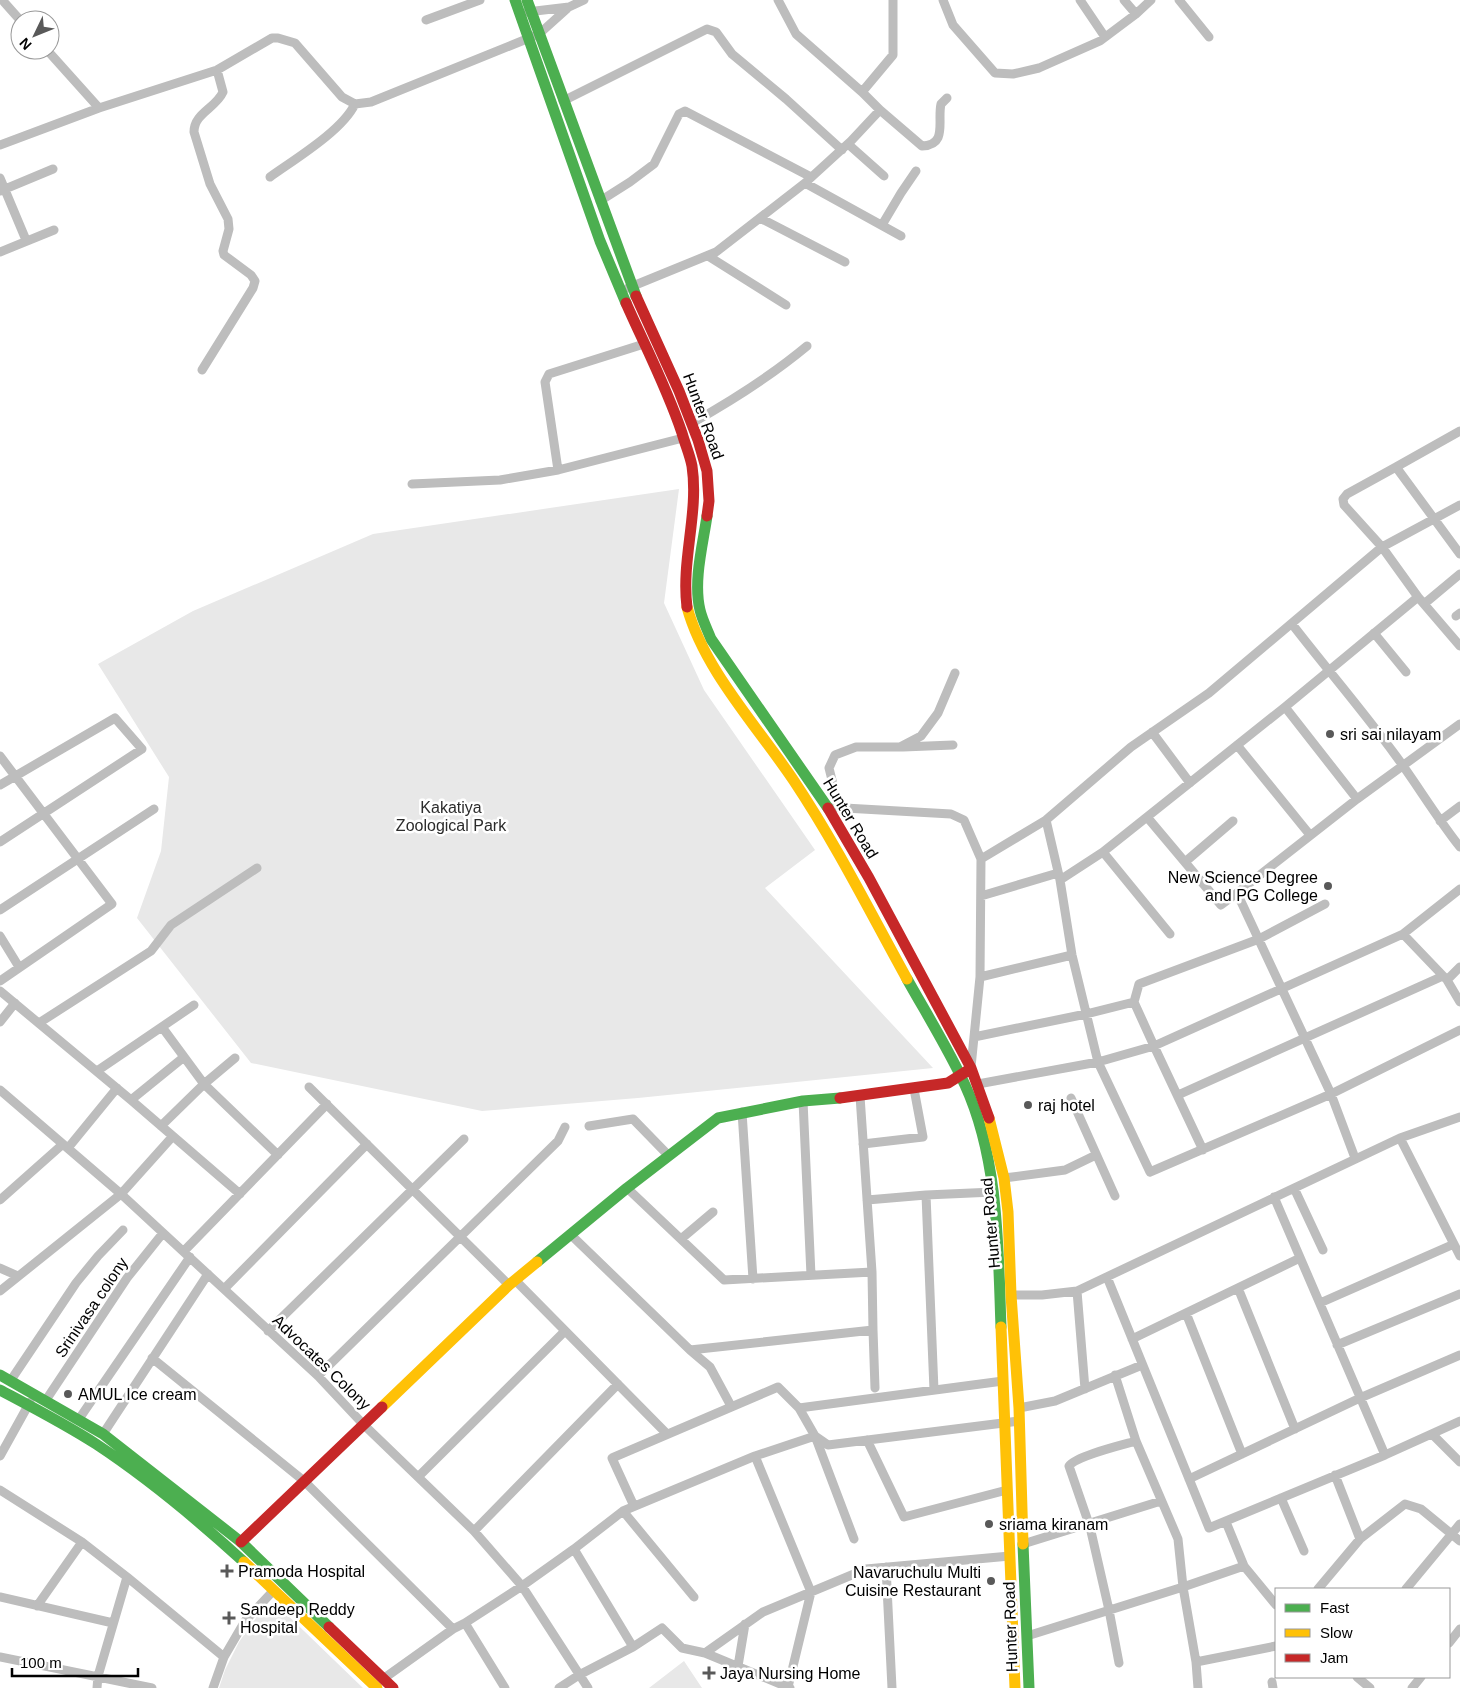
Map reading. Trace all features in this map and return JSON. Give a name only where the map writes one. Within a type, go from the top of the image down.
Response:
[{"type":"main road","name":"Hunter Road","points":[[515,0],[526,8],[600,241],[627,288],[692,423],[702,455],[709,485],[709,500],[698,582],[700,610],[711,639],[793,757],[833,808],[868,878],[971,1068],[992,1124],[1004,1178],[1008,1212],[1008,1302],[1003,1381],[1015,1688]]},
{"type":"main road","name":"Hunter Road","points":[[534,37],[564,101],[600,201],[644,344],[662,382],[692,465],[694,488],[692,525],[685,589],[687,608],[692,626],[712,666],[783,765],[825,829],[972,1101],[983,1140],[994,1192],[1019,1408],[1020,1484],[1029,1688]]},
{"type":"main road","points":[[783,765],[793,757]]},
{"type":"main road","points":[[241,1542],[512,1283],[627,1188],[718,1118],[803,1101],[860,1096],[948,1083],[971,1068]]},
{"type":"main road","points":[[0,1374],[103,1434],[241,1542],[380,1683]]},
{"type":"main road","points":[[0,1390],[95,1444],[130,1469],[232,1550],[274,1590],[380,1683],[393,1688]]},
{"type":"street","points":[[426,20],[480,0]]},
{"type":"street","points":[[0,145],[99,108],[217,70],[265,41],[278,38],[295,43],[342,97],[355,104],[371,102],[534,37],[569,7],[584,0]]},
{"type":"street","points":[[778,0],[796,34],[922,146],[930,145],[937,139],[942,124],[940,108],[947,98]]},
{"type":"street","points":[[862,92],[893,55],[893,0]]},
{"type":"street","points":[[943,0],[953,25],[995,73],[1013,74],[1039,68],[1100,40],[1136,14],[1151,0]]},
{"type":"street","points":[[1080,0],[1105,37]]},
{"type":"street","points":[[1124,0],[1136,14]]},
{"type":"street","points":[[1179,0],[1209,37]]},
{"type":"street","points":[[4,2],[11,10]]},
{"type":"street","points":[[526,8],[569,7]]},
{"type":"street","points":[[564,101],[707,29],[712,29],[732,54],[845,147],[884,176]]},
{"type":"street","points":[[56,60],[99,108]]},
{"type":"street","points":[[202,370],[252,288],[254,281],[251,275],[224,255],[223,252],[229,229],[228,219],[210,184],[194,132],[194,124],[198,118],[218,100],[223,92],[217,70]]},
{"type":"street","points":[[270,177],[339,127],[351,114],[355,104]]},
{"type":"street","points":[[627,288],[716,252],[808,180],[845,147],[880,110]]},
{"type":"street","points":[[600,201],[654,164],[679,114],[685,111],[808,180],[901,236]]},
{"type":"street","points":[[2,190],[53,169]]},
{"type":"street","points":[[882,225],[916,171]]},
{"type":"street","points":[[0,178],[2,190],[26,240]]},
{"type":"street","points":[[760,218],[845,262]]},
{"type":"street","points":[[0,252],[54,230]]},
{"type":"street","points":[[708,256],[786,305]]},
{"type":"street","points":[[558,470],[545,382],[549,374],[644,344]]},
{"type":"street","points":[[692,423],[730,402],[774,373],[807,346]]},
{"type":"street","points":[[1460,431],[1347,494],[1343,499],[1344,505],[1349,512],[1382,547],[1421,600],[1460,646]]},
{"type":"street","points":[[412,484],[500,480],[558,470],[683,438]]},
{"type":"street","points":[[1396,467],[1460,554]]},
{"type":"street","points":[[981,859],[1046,820],[1131,747],[1209,693],[1382,547],[1460,505]]},
{"type":"street","points":[[981,896],[1059,877],[1103,852],[1237,746],[1374,633],[1460,574]]},
{"type":"street","points":[[1292,624],[1367,717],[1460,847]]},
{"type":"street","points":[[1374,633],[1406,672]]},
{"type":"street","points":[[900,747],[921,736],[938,713],[955,673]]},
{"type":"street","points":[[1285,707],[1357,799]]},
{"type":"street","points":[[0,784],[116,718],[142,749],[0,842]]},
{"type":"street","points":[[1147,817],[1221,905],[1357,799],[1460,724]]},
{"type":"street","points":[[1152,732],[1190,783]]},
{"type":"street","points":[[953,745],[856,747],[834,755],[829,768],[833,808],[951,814],[964,820],[981,859],[980,977],[971,1068]]},
{"type":"street","points":[[1237,746],[1310,835]]},
{"type":"street","points":[[0,756],[42,814],[112,904],[0,981]]},
{"type":"street","points":[[1440,821],[1460,806]]},
{"type":"street","points":[[0,910],[154,809]]},
{"type":"street","points":[[1046,820],[1059,877],[1072,956],[1098,1062],[1150,1172],[1331,1094],[1460,1030]]},
{"type":"street","points":[[1185,862],[1233,821]]},
{"type":"street","points":[[1103,852],[1170,934]]},
{"type":"street","points":[[40,1023],[151,952],[171,925],[257,868]]},
{"type":"street","points":[[978,1084],[1098,1062],[1154,1046],[1404,934],[1460,889]]},
{"type":"street","points":[[1238,893],[1331,1094],[1355,1158]]},
{"type":"street","points":[[1203,1150],[1134,1002],[1139,984],[1258,939],[1325,904]]},
{"type":"street","points":[[1404,934],[1445,978],[1460,1002]]},
{"type":"street","points":[[0,936],[19,967]]},
{"type":"street","points":[[980,977],[1072,956]]},
{"type":"street","points":[[1178,1095],[1445,978],[1460,967]]},
{"type":"street","points":[[0,991],[97,1071],[240,1194]]},
{"type":"street","points":[[974,1037],[1134,1002]]},
{"type":"street","points":[[0,1022],[15,1003]]},
{"type":"street","points":[[97,1071],[194,1005]]},
{"type":"street","points":[[162,1027],[204,1084],[278,1155]]},
{"type":"street","points":[[131,1100],[184,1058]]},
{"type":"street","points":[[161,1126],[204,1084],[235,1058]]},
{"type":"street","points":[[309,1087],[460,1237],[565,1331],[666,1433]]},
{"type":"street","points":[[0,1200],[65,1146],[117,1088]]},
{"type":"street","points":[[863,1144],[922,1137],[914,1088]]},
{"type":"street","name":"Advocates Colony","points":[[1,1093],[121,1194],[187,1254],[318,1376],[363,1424],[474,1531],[522,1586],[588,1688]]},
{"type":"street","points":[[860,1096],[872,1272],[875,1388]]},
{"type":"street","points":[[1071,1098],[1116,1196]]},
{"type":"street","points":[[803,1101],[811,1275]]},
{"type":"street","points":[[79,1419],[187,1254],[240,1194],[327,1104]]},
{"type":"street","points":[[742,1112],[753,1278]]},
{"type":"street","points":[[1008,1302],[1042,1295],[1077,1291],[1355,1158],[1400,1138],[1460,1117]]},
{"type":"street","points":[[590,1126],[633,1119],[669,1156]]},
{"type":"street","points":[[318,1376],[558,1141],[564,1127]]},
{"type":"street","points":[[0,1291],[121,1194],[173,1136]]},
{"type":"street","points":[[1400,1138],[1460,1256]]},
{"type":"street","points":[[268,1331],[464,1139]]},
{"type":"street","points":[[224,1289],[367,1144]]},
{"type":"street","points":[[1004,1178],[1065,1170],[1096,1154]]},
{"type":"street","points":[[627,1188],[724,1280],[872,1272]]},
{"type":"street","points":[[1294,1188],[1323,1250]]},
{"type":"street","points":[[867,1200],[994,1192]]},
{"type":"street","points":[[926,1195],[934,1390]]},
{"type":"street","points":[[1274,1197],[1385,1455]]},
{"type":"street","points":[[681,1240],[713,1212]]},
{"type":"street","points":[[11,1380],[76,1283],[123,1230]]},
{"type":"street","name":"Srinivasa colony","points":[[46,1400],[127,1278],[163,1233]]},
{"type":"street","points":[[570,1234],[690,1350],[710,1366],[731,1406]]},
{"type":"street","points":[[1320,1303],[1454,1244]]},
{"type":"street","points":[[1132,1339],[1300,1258]]},
{"type":"street","points":[[0,1268],[18,1276]]},
{"type":"street","points":[[103,1434],[208,1274]]},
{"type":"street","points":[[1107,1277],[1209,1528],[1385,1455],[1460,1421]]},
{"type":"street","points":[[1238,1288],[1295,1429]]},
{"type":"street","points":[[1077,1291],[1085,1389]]},
{"type":"street","points":[[1338,1345],[1460,1294]]},
{"type":"street","points":[[1186,1313],[1242,1454]]},
{"type":"street","points":[[690,1350],[873,1330]]},
{"type":"street","points":[[418,1478],[565,1331]]},
{"type":"street","points":[[1189,1479],[1360,1398],[1460,1355]]},
{"type":"street","points":[[152,1358],[304,1481],[453,1629]]},
{"type":"street","points":[[1019,1408],[1055,1401],[1142,1364]]},
{"type":"street","points":[[1115,1375],[1136,1441],[1178,1539],[1183,1588],[1196,1662],[1198,1688]]},
{"type":"street","points":[[799,1408],[1003,1381]]},
{"type":"street","points":[[474,1531],[618,1384]]},
{"type":"street","points":[[634,1506],[612,1458],[778,1386],[799,1408],[814,1436],[854,1539]]},
{"type":"street","points":[[0,1456],[34,1394]]},
{"type":"street","points":[[814,1436],[828,1445],[1019,1421]]},
{"type":"street","points":[[1432,1434],[1460,1462]]},
{"type":"street","points":[[380,1683],[453,1629],[522,1586],[623,1511],[755,1456],[814,1436]]},
{"type":"street","points":[[867,1440],[904,1517],[1007,1490]]},
{"type":"street","points":[[1119,1663],[1089,1524],[1069,1466],[1071,1463],[1091,1455],[1136,1441]]},
{"type":"street","points":[[559,1688],[579,1675],[633,1647],[662,1628],[682,1648],[705,1653],[789,1688],[811,1592],[755,1456]]},
{"type":"street","points":[[1335,1475],[1360,1539]]},
{"type":"street","points":[[0,1490],[82,1542],[224,1657]]},
{"type":"street","points":[[1281,1498],[1304,1551]]},
{"type":"street","points":[[1023,1544],[1161,1501]]},
{"type":"street","points":[[1319,1588],[1360,1539],[1405,1504],[1421,1508],[1460,1541]]},
{"type":"street","points":[[623,1511],[694,1597]]},
{"type":"street","points":[[1226,1522],[1244,1566],[1275,1604]]},
{"type":"street","points":[[1407,1588],[1460,1524]]},
{"type":"street","points":[[37,1606],[82,1542]]},
{"type":"street","points":[[574,1549],[633,1647]]},
{"type":"street","points":[[705,1653],[763,1612],[866,1569],[1010,1556]]},
{"type":"street","points":[[1027,1636],[1183,1588],[1244,1566]]},
{"type":"street","points":[[886,1567],[892,1688]]},
{"type":"street","points":[[97,1688],[98,1676],[127,1577]]},
{"type":"street","points":[[213,1688],[224,1657],[245,1621],[274,1590]]},
{"type":"street","points":[[0,1597],[113,1623]]},
{"type":"street","points":[[465,1623],[505,1688]]},
{"type":"street","points":[[738,1666],[745,1624]]},
{"type":"street","points":[[1450,1642],[1460,1629]]},
{"type":"street","points":[[1196,1662],[1275,1646]]},
{"type":"street","points":[[0,1657],[152,1688]]},
{"type":"street","points":[[1358,1678],[1370,1688]]},
{"type":"street","points":[[1412,1688],[1420,1678]]},
{"type":"green space","name":"Kakatiya Zoological Park","points":[[679,489],[664,603],[704,690],[815,850],[765,888],[933,1068],[638,1098],[482,1111],[251,1063],[137,918],[161,851],[169,777],[98,664],[193,611],[373,534]]},
{"type":"green space","points":[[275,1603],[363,1688],[219,1688],[225,1670],[239,1642],[263,1608]]},
{"type":"green space","points":[[684,1661],[702,1688],[649,1688]]},
{"type":"traffic: fast","points":[[515,0],[600,241],[626,303]]},
{"type":"traffic: fast","points":[[527,0],[636,296]]},
{"type":"traffic: fast","points":[[707,516],[699,563],[698,599],[711,639],[828,808]]},
{"type":"traffic: fast","points":[[907,979],[959,1072],[976,1113],[985,1143],[995,1204],[1001,1327]]},
{"type":"traffic: fast","points":[[537,1262],[627,1188],[718,1118],[803,1101],[840,1098]]},
{"type":"traffic: fast","points":[[0,1375],[103,1434],[241,1542],[329,1627]]},
{"type":"traffic: fast","points":[[0,1390],[116,1457],[173,1500],[244,1562]]},
{"type":"traffic: fast","points":[[1023,1544],[1029,1688]]},
{"type":"traffic: slow","points":[[687,607],[695,630],[719,676],[794,781],[824,829],[907,979]]},
{"type":"traffic: slow","points":[[989,1118],[1004,1178],[1008,1212],[1011,1295],[1019,1408],[1023,1544]]},
{"type":"traffic: slow","points":[[382,1407],[509,1285],[537,1262]]},
{"type":"traffic: slow","points":[[1001,1327],[1015,1688]]},
{"type":"traffic: slow","points":[[244,1562],[377,1688]]},
{"type":"traffic: jam","points":[[636,296],[679,391],[698,440],[707,471],[709,501],[707,516]]},
{"type":"traffic: jam","points":[[626,303],[670,400],[692,466],[694,484],[686,572],[687,607]]},
{"type":"traffic: jam","points":[[828,808],[869,878],[971,1068],[989,1118]]},
{"type":"traffic: jam","points":[[840,1098],[948,1083],[967,1071]]},
{"type":"traffic: jam","points":[[241,1542],[382,1407]]},
{"type":"traffic: jam","points":[[329,1627],[393,1688]]},
{"type":"place","name":"sri sai nilayam","points":[[1330,734]]},
{"type":"place","name":"New Science Degree and PG College","points":[[1328,886]]},
{"type":"place","name":"raj hotel","points":[[1028,1105]]},
{"type":"place","name":"AMUL Ice cream","points":[[68,1394]]},
{"type":"place","name":"sriama kiranam","points":[[989,1524]]},
{"type":"place","name":"Pramoda Hospital","points":[[227,1571]]},
{"type":"place","name":"Navaruchulu Multi Cuisine Restaurant","points":[[991,1581]]},
{"type":"place","name":"Sandeep Reddy Hospital","points":[[229,1618]]},
{"type":"place","name":"Jaya Nursing Home","points":[[709,1673]]}]
